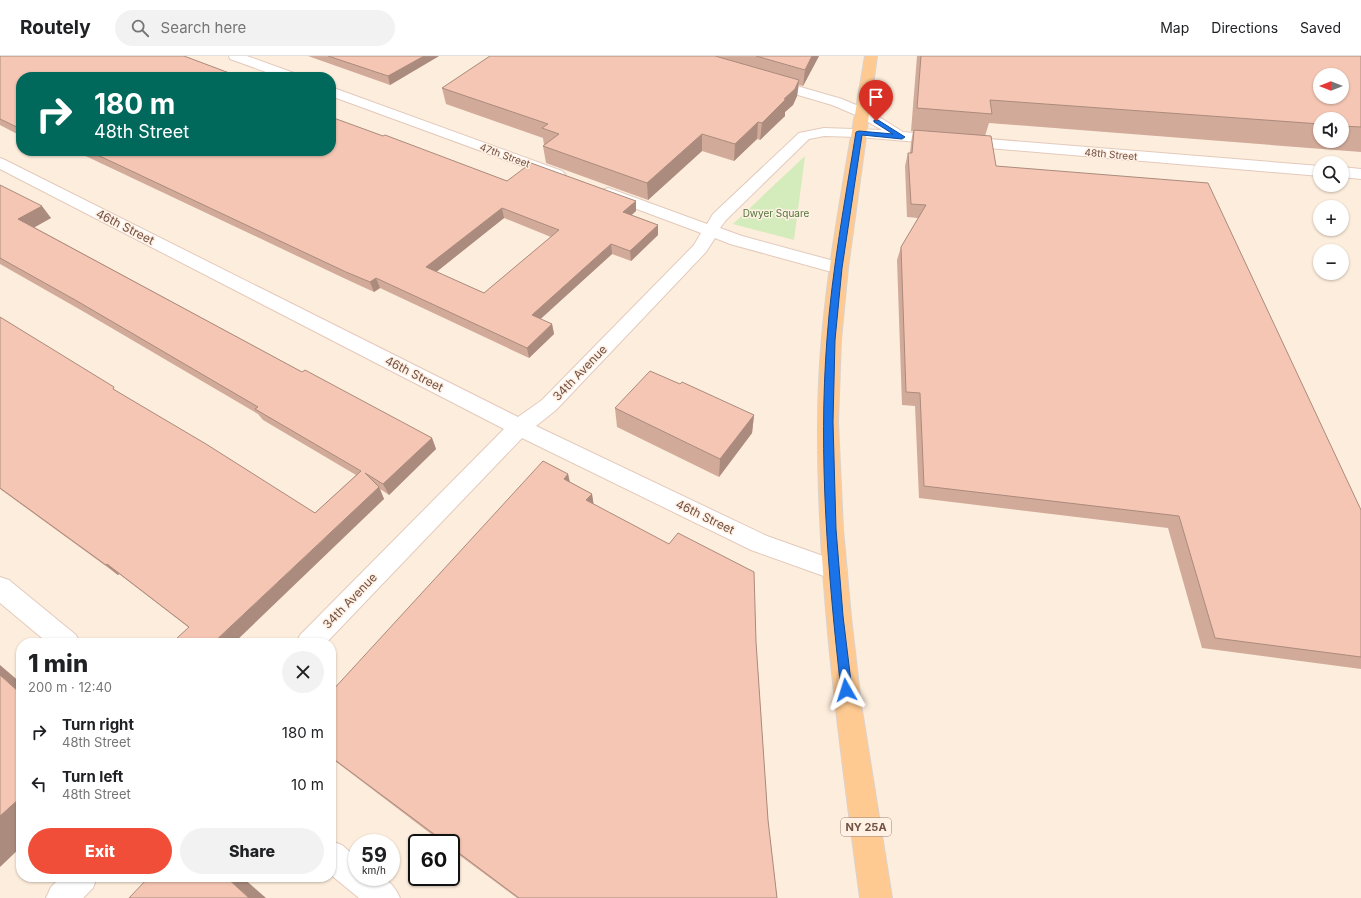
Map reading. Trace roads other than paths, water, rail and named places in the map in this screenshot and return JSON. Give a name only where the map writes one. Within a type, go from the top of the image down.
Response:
[{"type":"main road","name":"NY 25A","points":[[871,56],[839,268],[831,340],[829,380],[829,476],[831,529],[838,616],[848,704],[876,898]]},
{"type":"street","points":[[235,56],[278,72]]},
{"type":"street","name":"48th Street","points":[[758,79],[837,102],[863,113],[902,137]]},
{"type":"street","name":"47th Street","points":[[336,93],[568,178]]},
{"type":"street","name":"34th Avenue","points":[[314,638],[519,427],[549,406],[700,248],[720,217],[804,136],[824,132],[859,132]]},
{"type":"street","name":"48th Street","points":[[859,132],[902,137],[1313,169]]},
{"type":"street","name":"46th Street","points":[[0,163],[519,427],[759,543],[835,570]]},
{"type":"street","points":[[1349,173],[1361,174]]},
{"type":"street","points":[[597,189],[746,243],[839,268]]},
{"type":"street","points":[[0,588],[61,638]]},
{"type":"street","points":[[336,860],[348,870]]},
{"type":"street","points":[[62,898],[77,882]]},
{"type":"street","points":[[369,886],[384,898]]},
{"type":"park label","name":"Dwyer Square","points":[[776,213]]}]
